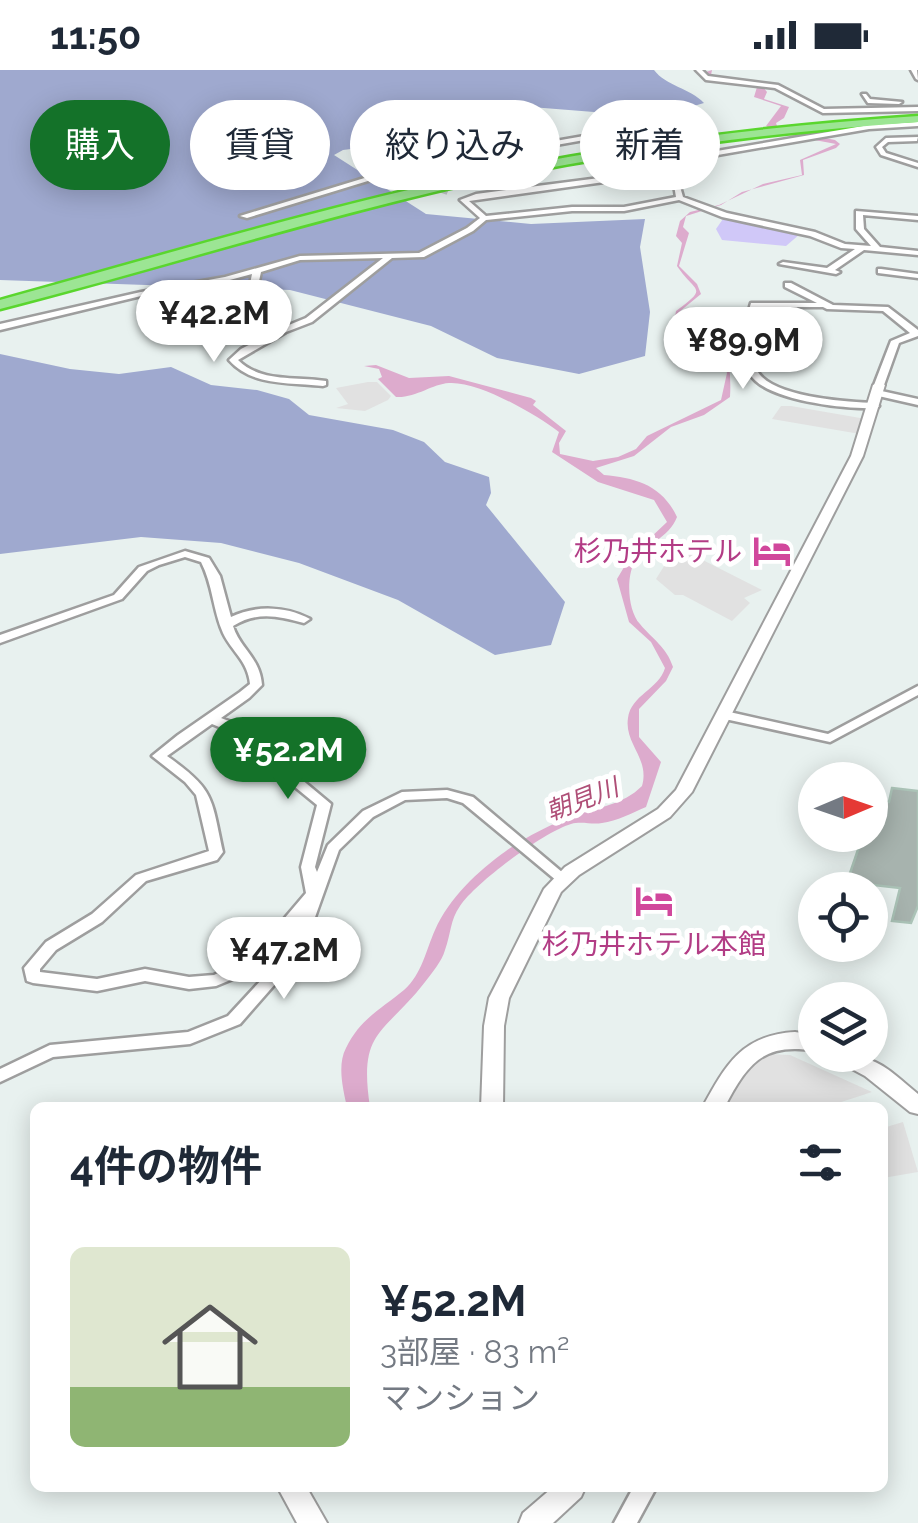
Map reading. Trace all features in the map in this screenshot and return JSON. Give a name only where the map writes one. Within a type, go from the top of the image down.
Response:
[{"type":"highway","points":[[0,289],[412,184],[595,149],[917,117]]},
{"type":"highway","points":[[0,306],[459,183],[736,133]]},
{"type":"street","points":[[698,70],[710,78],[776,86],[823,112],[917,117]]},
{"type":"street","points":[[914,70],[918,78]]},
{"type":"street","points":[[864,95],[868,101],[917,117]]},
{"type":"street","points":[[720,152],[806,138],[816,129]]},
{"type":"street","points":[[917,139],[909,150],[918,157]]},
{"type":"street","points":[[917,139],[886,140],[878,147],[885,154],[918,165]]},
{"type":"street","points":[[244,216],[350,184]]},
{"type":"street","points":[[464,200],[580,184]]},
{"type":"street","points":[[678,190],[680,198]]},
{"type":"street","points":[[450,193],[481,212],[484,218]]},
{"type":"street","points":[[0,327],[257,271],[300,258],[421,254],[435,244],[476,228],[484,218],[572,209],[624,209],[680,198],[862,248]]},
{"type":"street","points":[[918,218],[860,213],[860,229],[875,245],[918,252]]},
{"type":"street","points":[[860,229],[864,224],[888,222]]},
{"type":"street","points":[[783,264],[832,272],[862,248],[887,238]]},
{"type":"street","points":[[324,382],[260,378],[236,366],[233,360],[238,354],[275,339],[283,330],[309,320],[389,257]]},
{"type":"street","points":[[257,271],[252,295],[229,316],[276,324],[283,330]]},
{"type":"street","points":[[881,271],[918,276]]},
{"type":"street","points":[[788,285],[813,295],[827,308]]},
{"type":"street","points":[[916,335],[885,310],[754,305],[753,372],[763,384],[816,400],[877,395],[918,402]]},
{"type":"street","points":[[492,1102],[494,1026],[500,998],[558,876],[670,808],[726,715],[858,456],[894,341],[916,335]]},
{"type":"street","points":[[0,638],[118,597],[143,569],[185,554],[210,566],[230,636],[255,671],[256,684],[159,756],[201,787],[209,807],[216,852],[212,857],[141,878],[96,918],[51,946],[32,968],[33,977],[98,986],[144,976],[190,984],[216,980],[234,972],[277,937],[314,894]]},
{"type":"street","points":[[226,625],[239,614],[252,611],[304,619]]},
{"type":"street","points":[[726,715],[830,738],[918,690]]},
{"type":"street","points":[[210,718],[229,726],[324,804],[308,868],[314,894]]},
{"type":"street","points":[[0,1076],[50,1051],[190,1038],[234,1020],[282,967],[306,920],[333,848],[353,826],[382,805],[411,794],[446,794],[468,800],[558,876]]},
{"type":"street","points":[[716,1102],[761,1046],[782,1037],[798,1040]]},
{"type":"street","points":[[876,1072],[918,1106]]},
{"type":"street","points":[[294,1492],[313,1523]]},
{"type":"street","points":[[534,1523],[566,1492]]},
{"type":"street","points":[[625,1523],[643,1492]]},
{"type":"shaded area","points":[[0,70],[654,70],[700,100],[580,100],[580,111],[560,109],[560,100],[350,100],[350,149],[334,155],[350,165],[350,190],[389,190],[426,214],[531,224],[645,219],[640,247],[650,312],[645,356],[579,374],[497,358],[431,326],[290,290],[0,280]]},
{"type":"shaded area","points":[[712,70],[711,75],[763,87],[767,92],[764,99],[789,107],[784,118],[776,123],[778,129],[840,144],[803,160],[804,175],[752,189],[802,175],[800,160],[836,144],[777,133],[766,126],[781,106],[754,97],[757,87],[719,81],[706,72]]},
{"type":"shaded area","points":[[728,201],[721,205],[686,216],[683,227],[689,233],[679,266],[697,284],[701,294],[678,317],[714,336],[724,347],[730,397],[704,415],[671,427],[634,456],[596,468],[604,475],[627,478],[656,490],[677,517],[639,556],[630,577],[636,618],[663,648],[673,667],[666,681],[639,709],[639,737],[661,762],[646,807],[608,822],[575,823],[559,829],[480,884],[454,917],[439,963],[371,1047],[367,1081],[369,1102],[346,1102],[341,1069],[346,1048],[364,1022],[410,984],[441,918],[465,886],[495,859],[530,836],[618,801],[642,786],[643,767],[630,736],[628,718],[634,703],[665,668],[651,642],[629,622],[617,579],[630,557],[667,522],[654,500],[598,482],[552,452],[559,432],[506,400],[475,387],[449,383],[396,397],[378,379],[382,377],[379,369],[364,366],[376,365],[409,378],[449,376],[531,398],[536,401],[533,405],[566,431],[559,443],[560,454],[593,461],[636,449],[647,436],[721,400],[727,373],[718,342],[683,326],[675,317],[676,311],[696,293],[677,266],[682,243],[676,236],[680,221],[690,212]]},
{"type":"shaded area","points":[[725,216],[800,234],[786,246],[722,240],[716,229]]},
{"type":"shaded area","points":[[0,354],[70,369],[119,374],[171,367],[211,385],[257,390],[289,399],[309,415],[393,430],[424,442],[445,462],[489,477],[491,493],[486,505],[565,602],[551,645],[495,655],[398,600],[299,563],[221,543],[141,537],[0,554]]},
{"type":"shaded area","points":[[377,382],[391,396],[365,411],[336,408],[348,404],[336,388]]},
{"type":"shaded area","points":[[781,406],[866,419],[860,434],[772,419]]},
{"type":"shaded area","points":[[685,551],[762,590],[744,598],[750,603],[732,621],[683,595],[675,595],[656,579],[671,555]]},
{"type":"shaded area","points":[[768,1054],[798,1059],[798,1072],[828,1072],[872,1092],[841,1102],[724,1102],[749,1062]]},
{"type":"shaded area","points":[[903,1122],[918,1172],[888,1177],[888,1126]]},
{"type":"building","points":[[892,788],[918,791],[918,906],[911,923],[892,921],[900,888],[888,887],[888,872],[850,872],[857,852],[888,852]]},
{"type":"tunnel","points":[[442,190],[450,193]]},
{"type":"place","name":"杉乃井ホテル","points":[[772,551]]},
{"type":"place","name":"杉乃井ホテル本館","points":[[654,901]]},
{"type":"water label","name":"朝見川","points":[[582,799]]}]
